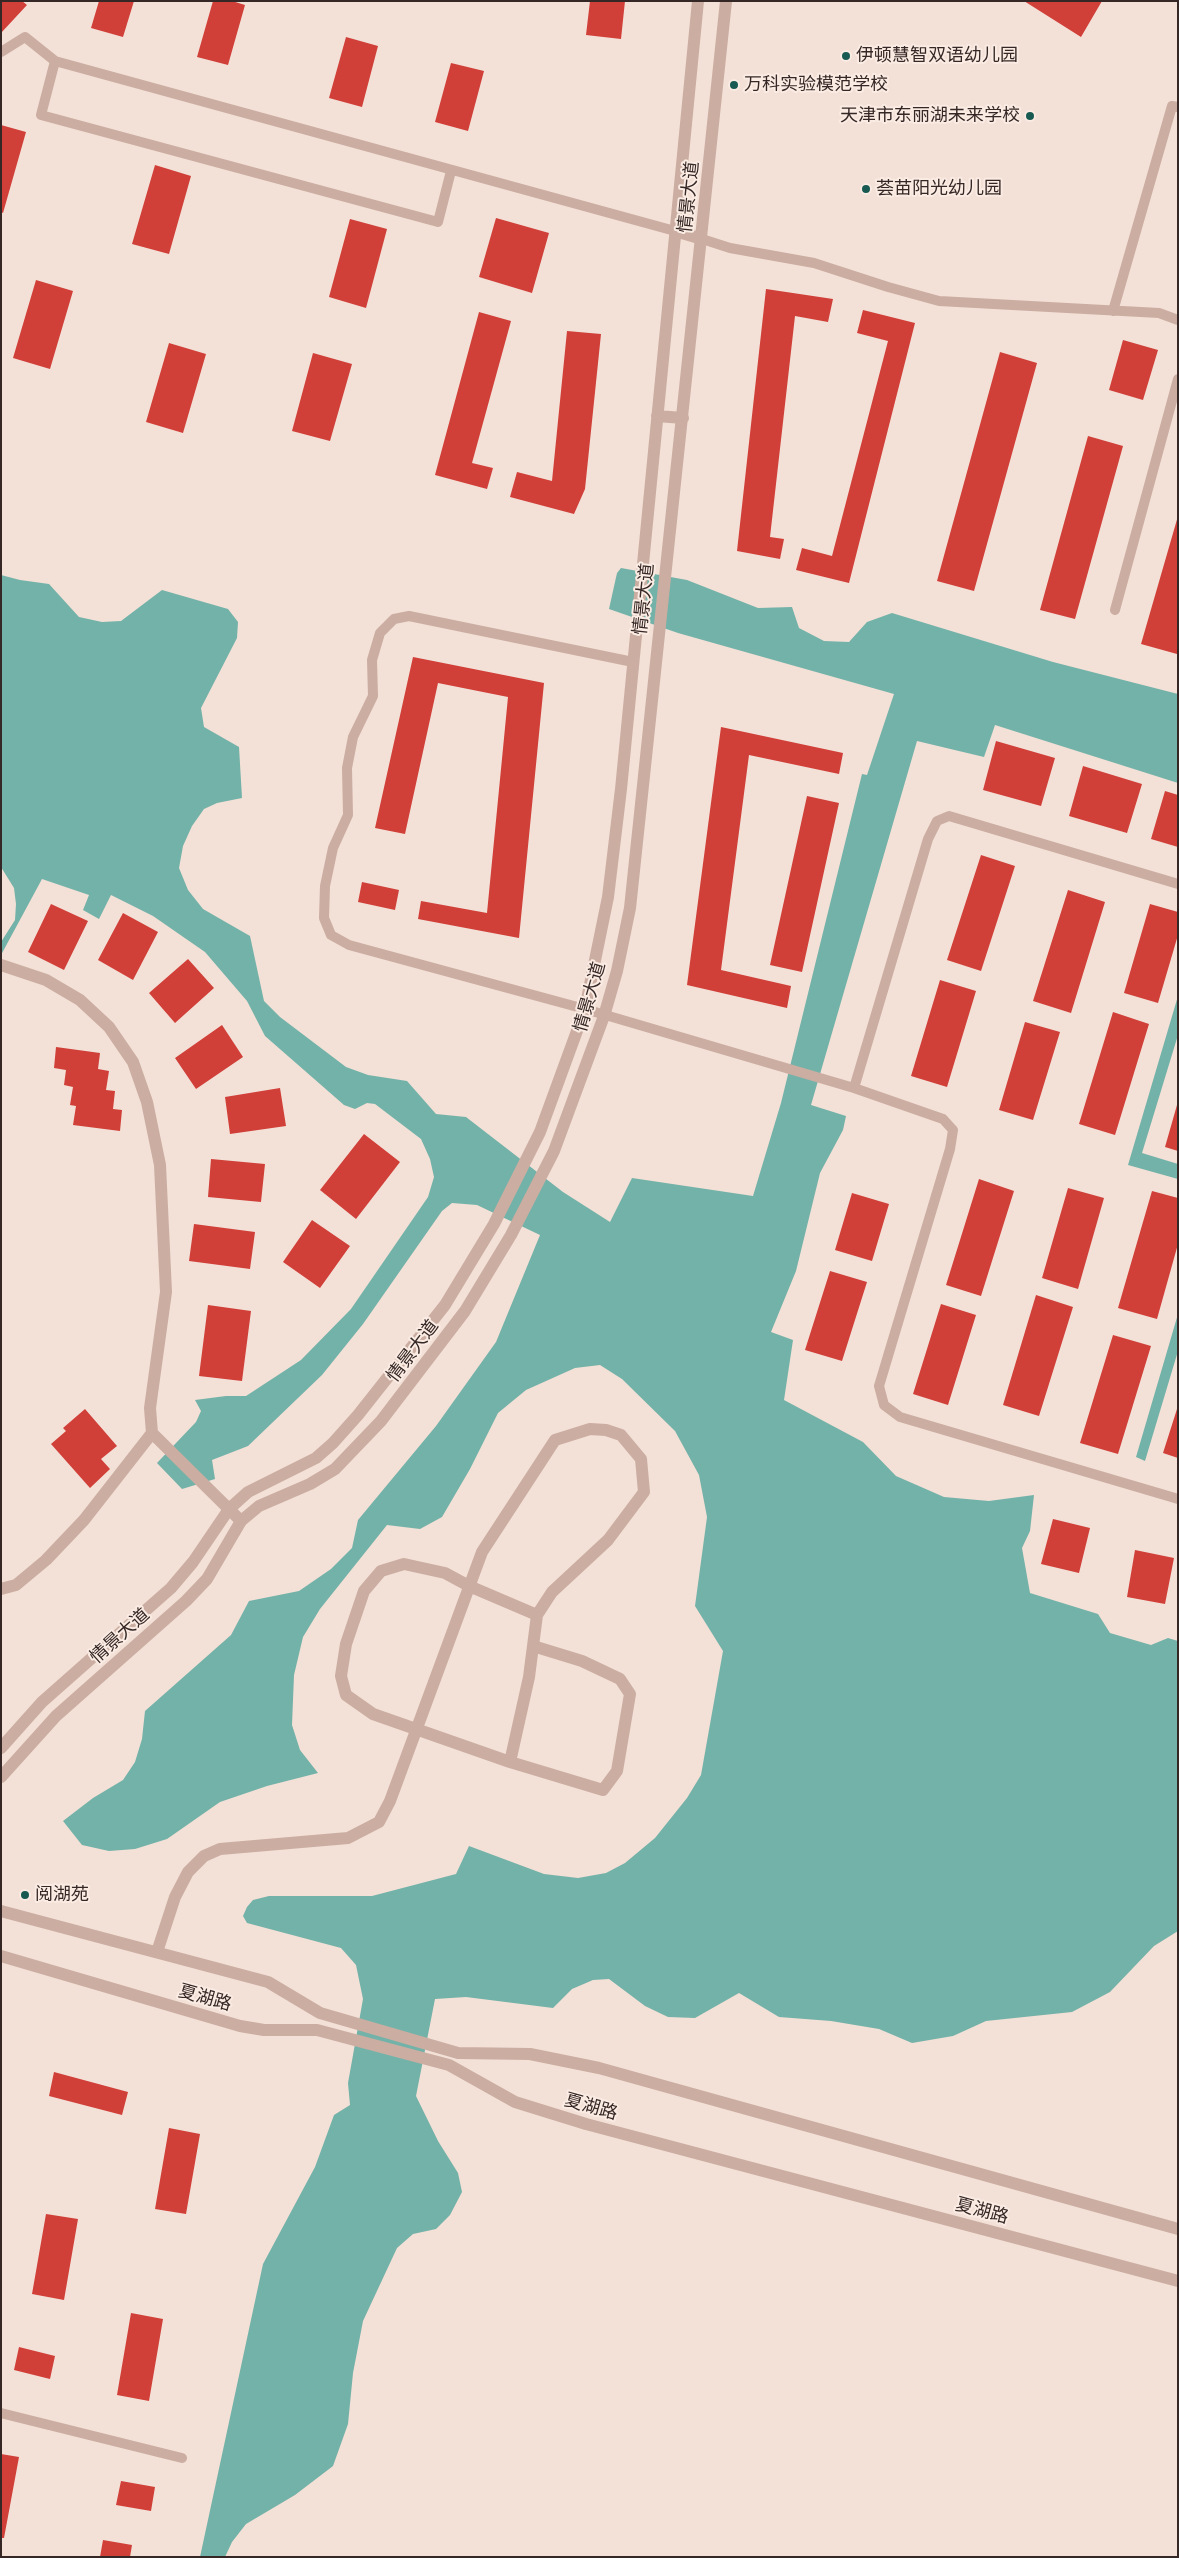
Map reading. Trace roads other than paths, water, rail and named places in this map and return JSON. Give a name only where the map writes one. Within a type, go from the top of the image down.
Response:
[{"type":"street","name":"情景大道","points":[[1,1748],[42,1702],[171,1588],[194,1562],[229,1509],[248,1492],[268,1480],[293,1471],[316,1458],[333,1444],[403,1361],[445,1305],[494,1224],[535,1142],[585,1009],[608,897],[634,657],[698,1]]},
{"type":"street","name":"情景大道","points":[[1,1777],[56,1716],[186,1601],[207,1579],[241,1521],[259,1506],[310,1484],[335,1469],[359,1447],[413,1382],[460,1318],[511,1235],[554,1151],[604,1016],[617,971],[630,908],[726,1]]},
{"type":"street","points":[[675,231],[702,238]]},
{"type":"street","points":[[657,416],[683,418]]},
{"type":"street","points":[[1,965],[46,980],[80,1000],[109,1027],[133,1062],[147,1102],[160,1164],[166,1292],[150,1408],[152,1433],[84,1520],[52,1554],[16,1585],[1,1590]]},
{"type":"street","points":[[157,1952],[175,1897],[188,1872],[204,1856],[220,1849],[348,1838],[379,1822],[390,1800],[482,1552],[555,1440],[590,1429],[606,1430],[621,1435],[641,1459],[644,1492],[608,1540],[552,1592],[538,1614],[510,1762]]},
{"type":"street","points":[[152,1433],[241,1521]]},
{"type":"street","points":[[533,1646],[582,1661],[620,1679],[630,1694],[617,1772],[603,1790],[510,1762],[373,1714],[346,1695],[341,1676],[346,1644],[364,1591],[381,1571],[404,1564],[445,1573],[469,1586],[538,1614]]},
{"type":"street","name":"夏湖路","points":[[1,1911],[268,1982],[320,2013],[458,2053],[530,2054],[600,2068],[1178,2229]]},
{"type":"street","name":"夏湖路","points":[[1,1956],[240,2026],[264,2030],[317,2030],[435,2061],[449,2065],[515,2102],[586,2124],[1178,2281]]},
{"type":"lane","points":[[1,52],[25,37],[55,62],[675,231]]},
{"type":"lane","points":[[55,62],[41,115],[438,222],[451,171]]},
{"type":"lane","points":[[1113,311],[1172,106],[1178,107]]},
{"type":"lane","points":[[702,238],[730,248],[814,263],[888,287],[940,301],[1159,313],[1178,320]]},
{"type":"lane","points":[[1115,610],[1178,380]]},
{"type":"lane","points":[[634,657],[409,616],[394,619],[380,633],[372,660],[373,696],[353,737],[347,768],[348,816],[333,848],[325,886],[324,918],[331,935],[349,945],[585,1009],[854,1088],[943,1119],[953,1130],[950,1148],[879,1386],[884,1405],[900,1417],[1178,1499]]},
{"type":"lane","points":[[854,1088],[928,839],[937,821],[949,816],[1178,884]]},
{"type":"lane","points":[[1,2413],[182,2458]]},
{"type":"water","points":[[621,568],[687,580],[758,608],[792,607],[799,628],[824,641],[849,642],[867,622],[892,613],[1053,662],[1178,694],[1178,783],[995,725],[984,757],[917,741],[811,1105],[846,1116],[843,1130],[820,1173],[796,1271],[771,1332],[793,1340],[784,1400],[863,1442],[896,1476],[944,1497],[989,1501],[1034,1495],[1030,1531],[1022,1548],[1030,1593],[1098,1614],[1110,1633],[1151,1645],[1168,1638],[1178,1641],[1178,1931],[1154,1946],[1110,1992],[1072,2012],[986,2021],[953,2036],[912,2043],[879,2029],[831,2021],[779,2017],[739,1993],[695,2018],[668,2017],[645,2006],[609,1979],[593,1980],[572,1989],[553,2008],[466,1997],[435,1999],[416,2096],[438,2141],[458,2173],[462,2192],[450,2215],[436,2229],[413,2234],[397,2248],[363,2321],[353,2373],[348,2424],[333,2466],[295,2495],[246,2524],[232,2542],[225,2557],[200,2557],[263,2264],[315,2167],[334,2115],[350,2105],[348,2083],[363,1999],[356,1965],[341,1948],[247,1923],[243,1916],[247,1907],[253,1900],[269,1896],[372,1896],[456,1874],[469,1846],[544,1874],[578,1878],[606,1873],[625,1863],[655,1838],[687,1798],[701,1775],[723,1651],[695,1606],[707,1517],[699,1475],[675,1431],[622,1379],[600,1365],[575,1368],[526,1390],[498,1413],[470,1469],[442,1517],[420,1529],[387,1525],[320,1609],[303,1637],[294,1675],[292,1725],[300,1750],[318,1773],[267,1786],[220,1802],[167,1839],[135,1849],[109,1851],[82,1845],[63,1821],[93,1798],[123,1780],[135,1762],[142,1739],[145,1711],[231,1635],[249,1601],[299,1591],[331,1569],[352,1548],[358,1520],[436,1426],[496,1342],[540,1235],[477,1205],[452,1203],[442,1211],[363,1324],[322,1375],[248,1446],[212,1460],[215,1479],[182,1489],[157,1463],[196,1422],[201,1411],[195,1400],[226,1396],[246,1396],[301,1360],[351,1309],[428,1197],[434,1177],[430,1159],[421,1139],[375,1104],[367,1103],[355,1109],[344,1105],[265,1036],[247,1001],[205,952],[153,916],[111,895],[99,919],[83,910],[89,895],[42,879],[1,955],[1,942],[15,920],[16,904],[14,888],[1,867],[1,575],[49,584],[79,617],[102,622],[121,621],[162,590],[228,609],[238,622],[237,638],[201,708],[204,727],[239,747],[242,798],[217,803],[204,809],[192,826],[183,846],[179,868],[188,890],[203,909],[250,936],[264,1001],[280,1017],[346,1067],[368,1075],[407,1081],[436,1114],[466,1117],[563,1192],[610,1222],[632,1178],[753,1196],[781,1103],[862,774],[867,775],[894,694],[678,633],[609,609],[617,573]]},
{"type":"water","points":[[1178,996],[1178,1035],[1142,1153],[1178,1164],[1178,1179],[1128,1165]]},
{"type":"water","points":[[1178,1314],[1178,1351],[1145,1461],[1136,1457]]},
{"type":"place","name":"伊顿慧智双语幼儿园","points":[[846,56]]},
{"type":"place","name":"万科实验模范学校","points":[[734,85]]},
{"type":"place","name":"天津市东丽湖未来学校","points":[[1030,116]]},
{"type":"place","name":"荟苗阳光幼儿园","points":[[866,189]]},
{"type":"place","name":"阅湖苑","points":[[25,1895]]}]
